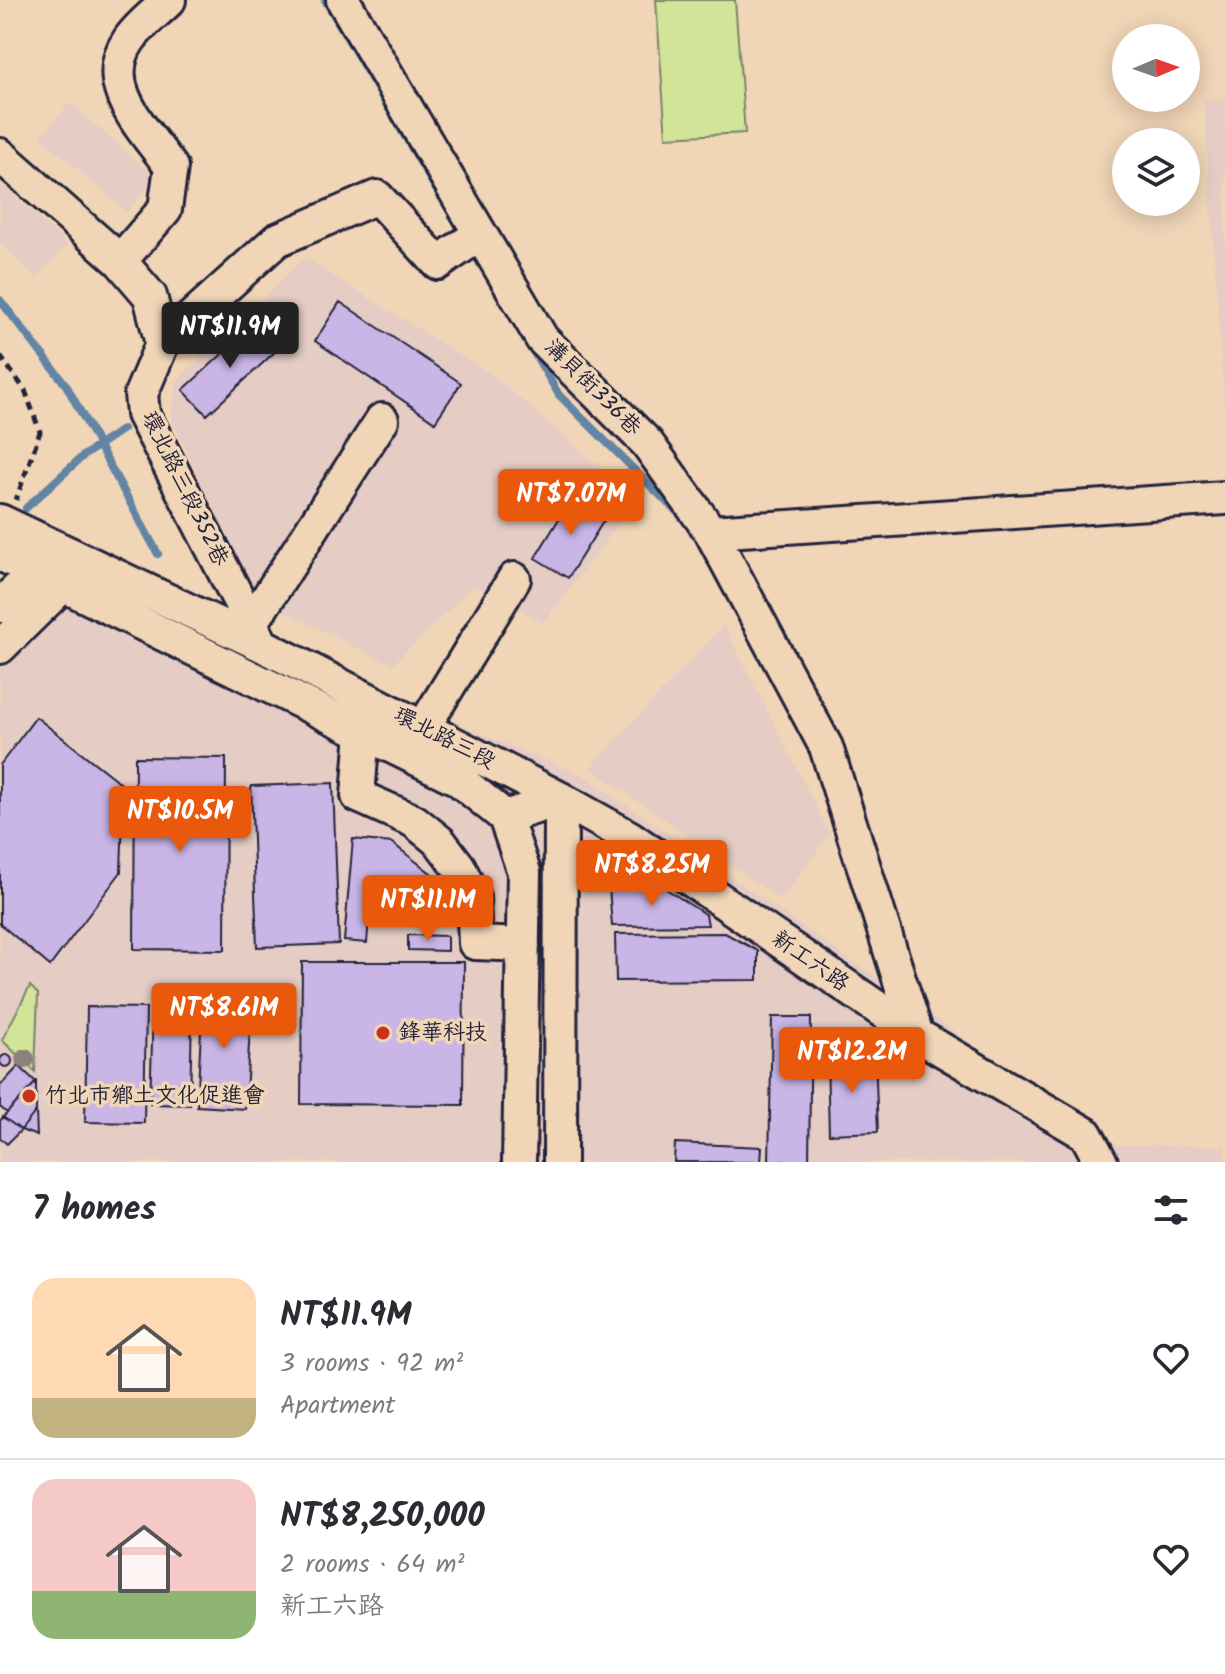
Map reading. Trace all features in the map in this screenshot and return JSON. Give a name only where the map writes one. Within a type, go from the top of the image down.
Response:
[{"type":"street","points":[[120,261],[165,209],[171,167],[122,98],[117,75],[119,58],[129,39],[169,0]]},
{"type":"street","name":"溝貝街336巷","points":[[343,0],[542,339],[647,443],[711,532],[826,747],[917,1035]]},
{"type":"street","points":[[0,155],[120,261],[150,296],[162,344],[277,240],[377,197],[438,263],[480,234]]},
{"type":"street","name":"環北路三段352巷","points":[[162,344],[141,394],[143,414],[256,634]]},
{"type":"street","points":[[256,634],[382,420]]},
{"type":"street","points":[[711,532],[1225,498]]},
{"type":"street","name":"環北路三段","points":[[6,514],[54,563],[363,732],[458,779],[505,817]]},
{"type":"street","name":"環北路三段","points":[[0,554],[54,563],[256,634],[423,728],[561,799]]},
{"type":"street","points":[[0,606],[54,563]]},
{"type":"street","points":[[0,647],[54,563]]},
{"type":"street","points":[[423,728],[514,579]]},
{"type":"street","points":[[363,732],[358,796],[414,821],[440,842],[459,867],[473,897],[475,943],[523,945]]},
{"type":"street","points":[[519,1162],[524,872],[505,817],[561,799],[560,1162]]},
{"type":"street","name":"新工六路","points":[[561,799],[629,837],[917,1035],[1086,1134],[1101,1162]]},
{"type":"path","points":[[0,356],[25,390],[40,432],[6,514]]},
{"type":"shaded area","points":[[1225,99],[1225,413],[1204,100]]},
{"type":"shaded area","points":[[70,103],[156,178],[127,212],[41,137]]},
{"type":"shaded area","points":[[0,183],[68,245],[37,278],[0,244]]},
{"type":"shaded area","points":[[305,258],[492,375],[638,499],[543,623],[474,585],[392,665],[254,597],[171,417],[177,381]]},
{"type":"shaded area","points":[[65,565],[583,775],[1119,1145],[1225,1146],[1225,1162],[0,1162],[0,627]]},
{"type":"shaded area","points":[[724,625],[830,834],[781,900],[590,768]]},
{"type":"green space","points":[[656,0],[735,0],[745,133],[666,137]]},
{"type":"green space","points":[[30,986],[38,994],[35,1072],[2,1040]]},
{"type":"building","points":[[340,302],[461,383],[435,422],[315,341]]},
{"type":"building","points":[[254,325],[277,350],[207,415],[183,390]]},
{"type":"building","points":[[573,496],[606,517],[568,578],[535,558]]},
{"type":"building","points":[[36,717],[124,786],[121,872],[50,966],[0,924],[0,765]]},
{"type":"building","points":[[135,757],[226,758],[225,950],[134,949]]},
{"type":"building","points":[[333,783],[339,944],[257,947],[251,786]]},
{"type":"building","points":[[353,839],[392,843],[432,874],[464,916],[370,907],[367,943],[344,941]]},
{"type":"building","points":[[660,885],[706,915],[708,925],[612,926],[609,887]]},
{"type":"building","points":[[725,933],[758,951],[758,980],[616,981],[615,934]]},
{"type":"building","points":[[408,935],[447,936],[447,951],[408,950]]},
{"type":"building","name":"鋒華科技","points":[[302,962],[464,962],[463,1105],[301,1104]]},
{"type":"building","points":[[203,993],[252,996],[245,1109],[197,1106]]},
{"type":"building","points":[[87,1007],[146,1008],[144,1123],[85,1122]]},
{"type":"building","points":[[153,1010],[192,1011],[190,1105],[150,1104]]},
{"type":"building","points":[[772,1017],[811,1017],[809,1162],[769,1161]]},
{"type":"building","points":[[6,1055],[12,1061],[6,1067],[0,1061]]},
{"type":"building","points":[[875,1055],[878,1132],[829,1134],[827,1057]]},
{"type":"building","points":[[19,1066],[36,1082],[7,1113],[0,1107],[0,1086]]},
{"type":"building","name":"竹北市鄉土文化促進會","points":[[36,1082],[36,1111],[21,1130],[3,1117]]},
{"type":"building","points":[[36,1111],[37,1136],[21,1130]]},
{"type":"building","points":[[3,1117],[21,1130],[7,1144],[0,1138],[0,1121]]},
{"type":"building","points":[[675,1143],[762,1147],[761,1162],[674,1162]]},
{"type":"waterway","points":[[325,0],[440,196]]},
{"type":"waterway","points":[[0,300],[66,385],[158,554]]},
{"type":"waterway","points":[[530,346],[559,395],[685,520]]},
{"type":"waterway","points":[[26,508],[83,456],[123,429]]},
{"type":"place","name":"鋒華科技","points":[[383,1033]]},
{"type":"place","name":"竹北市鄉土文化促進會","points":[[29,1096]]}]
